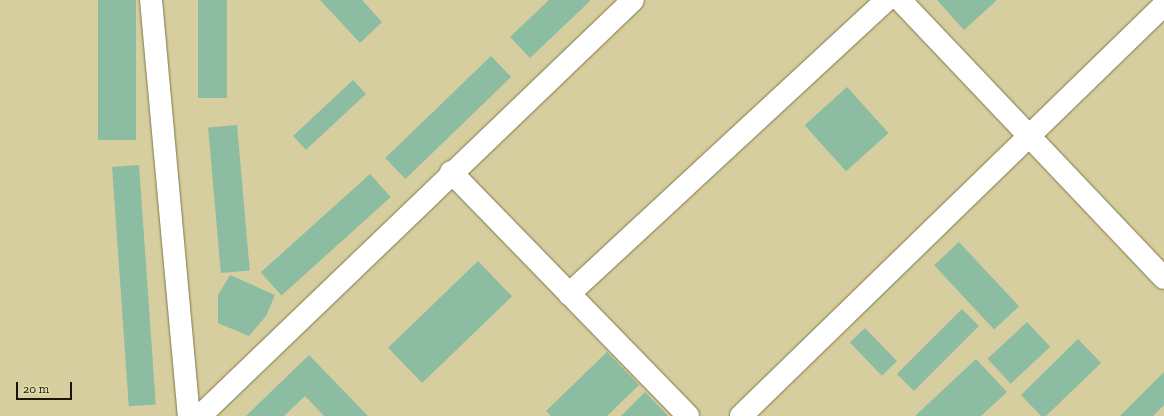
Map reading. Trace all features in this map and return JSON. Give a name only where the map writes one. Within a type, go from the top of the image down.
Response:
[{"type":"street","points":[[151,0],[189,416]]},
{"type":"street","points":[[200,416],[451,172],[633,0]]},
{"type":"street","points":[[569,294],[886,0]]},
{"type":"street","points":[[900,0],[1029,136],[1160,265]]},
{"type":"street","points":[[741,416],[1029,136],[1162,11]]},
{"type":"street","points":[[451,172],[688,416]]},
{"type":"building","points":[[98,0],[136,0],[136,140],[98,140]]},
{"type":"building","points":[[198,0],[227,0],[227,98],[198,98]]},
{"type":"building","points":[[320,0],[362,0],[382,22],[360,43]]},
{"type":"building","points":[[549,0],[591,0],[530,58],[510,37]]},
{"type":"building","points":[[937,0],[997,0],[964,30]]},
{"type":"building","points":[[491,56],[511,77],[405,179],[385,158]]},
{"type":"building","points":[[353,80],[366,94],[306,150],[293,136]]},
{"type":"building","points":[[847,87],[888,133],[846,171],[805,125]]},
{"type":"building","points":[[237,125],[250,270],[221,273],[208,128]]},
{"type":"building","points":[[139,165],[156,404],[129,406],[112,167]]},
{"type":"building","points":[[370,174],[391,197],[282,295],[261,272]]},
{"type":"building","points":[[959,242],[1019,306],[994,330],[934,265]]},
{"type":"building","points":[[478,261],[512,296],[422,383],[388,348]]},
{"type":"building","points":[[230,275],[275,295],[266,316],[249,336],[218,323],[218,295]]},
{"type":"building","points":[[962,309],[979,326],[914,391],[897,374]]},
{"type":"building","points":[[1027,322],[1050,347],[1011,384],[988,359]]},
{"type":"building","points":[[865,328],[897,361],[882,376],[850,343]]},
{"type":"building","points":[[1078,339],[1101,363],[1046,416],[1041,416],[1021,395]]},
{"type":"building","points":[[607,352],[639,385],[607,416],[551,416],[546,411]]},
{"type":"building","points":[[309,355],[368,416],[324,416],[305,396],[284,416],[246,416]]},
{"type":"building","points":[[976,359],[1007,392],[981,416],[915,416]]},
{"type":"building","points":[[1164,372],[1164,405],[1153,416],[1120,416]]},
{"type":"building","points":[[645,392],[668,416],[621,416]]}]
